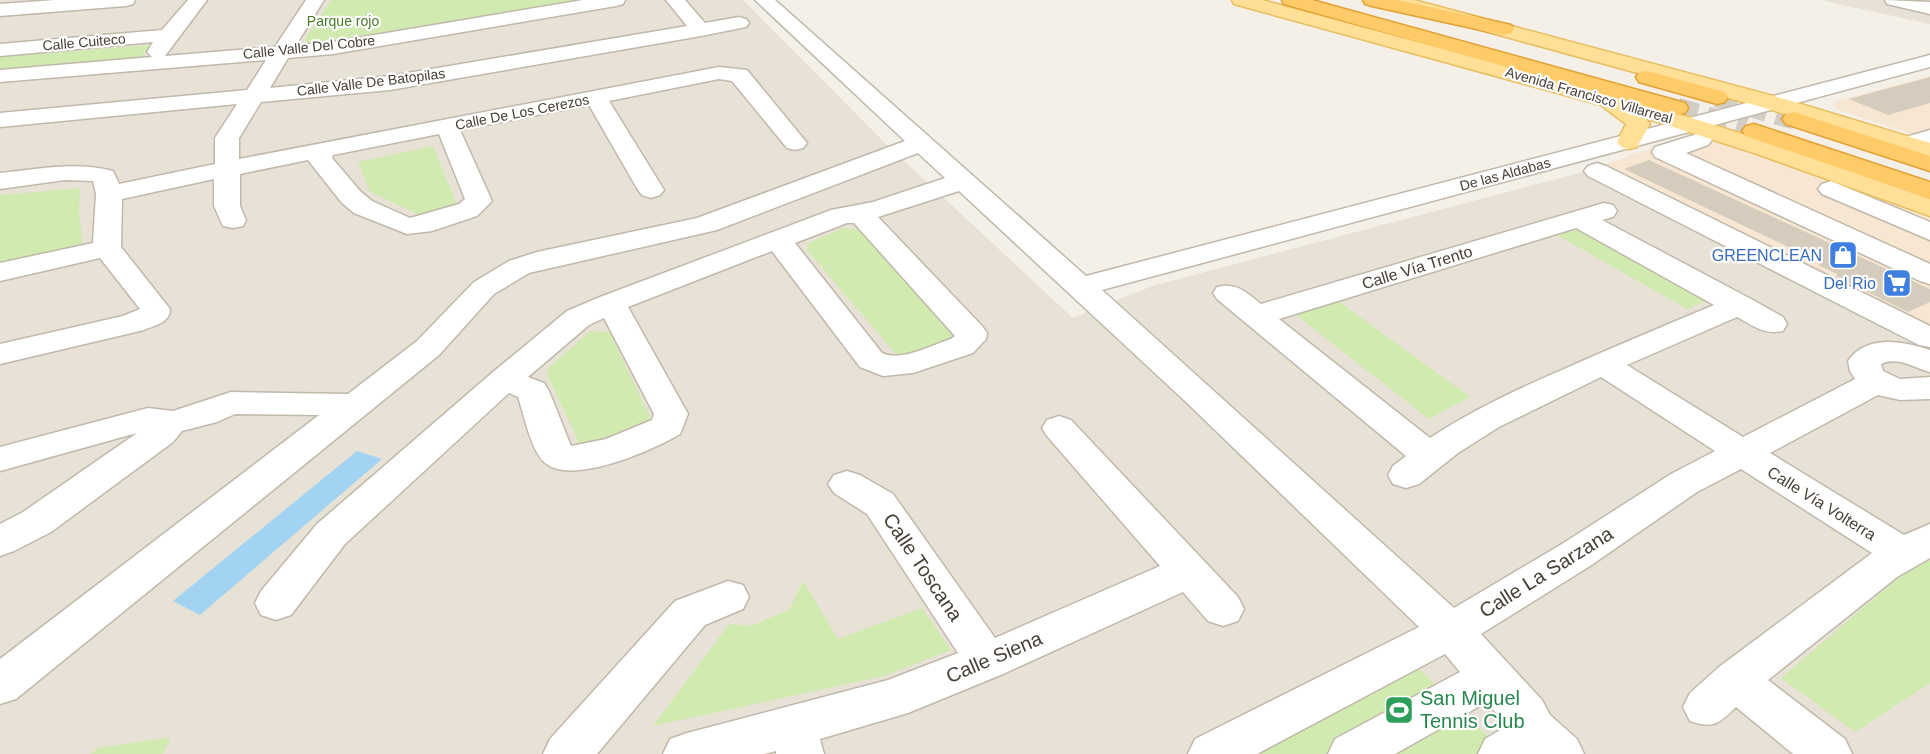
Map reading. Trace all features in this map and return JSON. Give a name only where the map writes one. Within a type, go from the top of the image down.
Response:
[{"type":"highway","points":[[1285,0],[1464,58]]},
{"type":"highway","name":"Avenida Francisco Villarreal","points":[[1291,0],[1685,117]]},
{"type":"highway","name":"Avenida Francisco Villarreal","points":[[1351,0],[1717,97]]},
{"type":"highway","points":[[1372,0],[1504,29]]},
{"type":"highway","points":[[1794,119],[1930,164]]},
{"type":"highway","points":[[1754,130],[1930,191]]},
{"type":"main road","name":"Avenida Francisco Villarreal","points":[[1241,0],[1464,58],[1609,100],[1685,117],[1720,134],[1843,184],[1930,208]]},
{"type":"main road","points":[[1393,0],[1923,144]]},
{"type":"main road","points":[[1609,100],[1631,115],[1638,124],[1633,141]]},
{"type":"street","points":[[0,10],[126,0]]},
{"type":"street","points":[[150,63],[168,35],[198,0]]},
{"type":"street","points":[[233,220],[227,206],[226,138],[315,0]]},
{"type":"street","name":"Calle Valle Del Cobre","points":[[0,76],[283,50],[333,48],[616,0]]},
{"type":"street","points":[[675,0],[701,30]]},
{"type":"street","points":[[764,0],[1198,394],[1451,631],[1526,714],[1532,746]]},
{"type":"street","points":[[1894,0],[1930,8]]},
{"type":"street","name":"Calle Valle De Batopilas","points":[[0,120],[390,82],[740,23]]},
{"type":"street","name":"Calle Cuiteco","points":[[0,50],[168,35]]},
{"type":"street","name":"De las Aldabas","points":[[1079,288],[1115,276],[1633,141],[1685,117],[1773,103],[1926,64]]},
{"type":"street","name":"Calle De Los Cerezos","points":[[108,200],[447,126],[719,73],[740,75],[795,143]]},
{"type":"street","name":"Calle De Los Cerezos","points":[[596,98],[651,190]]},
{"type":"street","name":"Calle De Los Cerezos","points":[[329,152],[351,197],[363,207],[407,226],[422,225],[468,210],[479,201],[447,126]]},
{"type":"street","points":[[1664,152],[1720,134]]},
{"type":"street","points":[[1633,141],[1664,152],[1784,208],[1924,266]]},
{"type":"street","points":[[0,685],[428,348],[484,288],[519,267],[537,261],[657,237],[706,224],[921,143]]},
{"type":"street","points":[[1597,171],[1930,361]]},
{"type":"street","points":[[0,182],[93,173],[104,176],[107,183],[108,200],[107,248],[155,309],[154,314],[133,323],[0,354]]},
{"type":"street","points":[[276,603],[331,534],[505,379],[578,318],[777,239],[855,213],[878,209],[957,176]]},
{"type":"street","points":[[1784,208],[1843,184],[1930,232]]},
{"type":"street","points":[[777,239],[872,360],[877,363],[883,366],[901,366],[962,346],[970,339],[971,333],[863,217],[855,213]]},
{"type":"street","name":"Calle Vía Trento","points":[[1256,316],[1591,214],[1772,324]]},
{"type":"street","points":[[0,272],[107,248]]},
{"type":"street","points":[[1228,293],[1418,465],[1502,409],[1593,367],[1740,305]]},
{"type":"street","points":[[505,379],[532,391],[555,452],[564,459],[582,458],[653,435],[668,426],[671,414],[611,303]]},
{"type":"street","name":"Calle La Sarzana","points":[[1212,754],[1451,631],[1732,456],[1876,382],[1907,390],[1930,361]]},
{"type":"street","points":[[1593,367],[1732,456]]},
{"type":"street","points":[[0,459],[148,419],[346,413]]},
{"type":"street","points":[[1,542],[37,522],[161,434],[187,419]]},
{"type":"street","points":[[1059,428],[1223,609]]},
{"type":"street","name":"Calle Vía Volterra","points":[[1732,456],[1906,553],[1721,694],[1828,754]]},
{"type":"street","name":"Calle Toscana","points":[[848,484],[880,504],[987,661]]},
{"type":"street","name":"Calle Siena","points":[[687,754],[778,742],[987,661],[1189,571]]},
{"type":"street","points":[[567,754],[690,613],[728,597]]},
{"type":"street","points":[[1352,754],[1491,677]]},
{"type":"shaded area","points":[[0,0],[743,0],[886,144],[1073,318],[1152,286],[1583,172],[1930,344],[1930,754],[0,754]]},
{"type":"shaded area","points":[[1821,0],[1930,0],[1930,24],[1842,5]]},
{"type":"shaded area","points":[[1930,76],[1930,140],[1836,109],[1833,102]]},
{"type":"shaded area","points":[[1693,134],[1824,177],[1930,218],[1930,344],[1583,172]]},
{"type":"green space","name":"Parque rojo","points":[[331,0],[604,0],[306,46],[305,39]]},
{"type":"green space","points":[[150,45],[139,60],[0,72],[0,57]]},
{"type":"green space","points":[[433,146],[457,205],[422,216],[370,192],[358,162]]},
{"type":"green space","points":[[80,188],[79,212],[83,249],[0,267],[0,195]]},
{"type":"green space","points":[[1591,227],[1720,295],[1687,309],[1557,235]]},
{"type":"green space","points":[[843,228],[858,229],[954,335],[949,340],[919,352],[896,354],[808,251],[807,244]]},
{"type":"green space","points":[[1338,301],[1470,397],[1429,419],[1296,315]]},
{"type":"green space","points":[[591,331],[609,332],[650,417],[641,430],[591,446],[579,443],[548,376],[547,369]]},
{"type":"green space","points":[[1930,554],[1930,683],[1855,732],[1781,678],[1918,561]]},
{"type":"green space","points":[[803,581],[838,639],[922,608],[951,650],[884,676],[653,726],[729,624],[751,626],[789,610]]},
{"type":"green space","name":"San Miguel Tennis Club","points":[[1416,666],[1506,754],[1255,754]]},
{"type":"green space","points":[[171,737],[163,754],[91,754],[98,748]]},
{"type":"water","points":[[357,451],[382,459],[200,615],[173,601]]},
{"type":"building","points":[[1930,77],[1930,103],[1888,115],[1849,99]]},
{"type":"building","points":[[1649,160],[1930,289],[1930,302],[1908,312],[1835,276],[1839,275],[1818,265],[1822,263],[1624,169]]},
{"type":"tunnel","points":[[1717,97],[1794,119]]},
{"type":"tunnel","points":[[1677,108],[1744,128],[1742,127]]},
{"type":"place","name":"GREENCLEAN","points":[[1843,255]]},
{"type":"place","name":"Del Rio","points":[[1897,283]]},
{"type":"place","name":"San Miguel Tennis Club","points":[[1399,710]]}]
